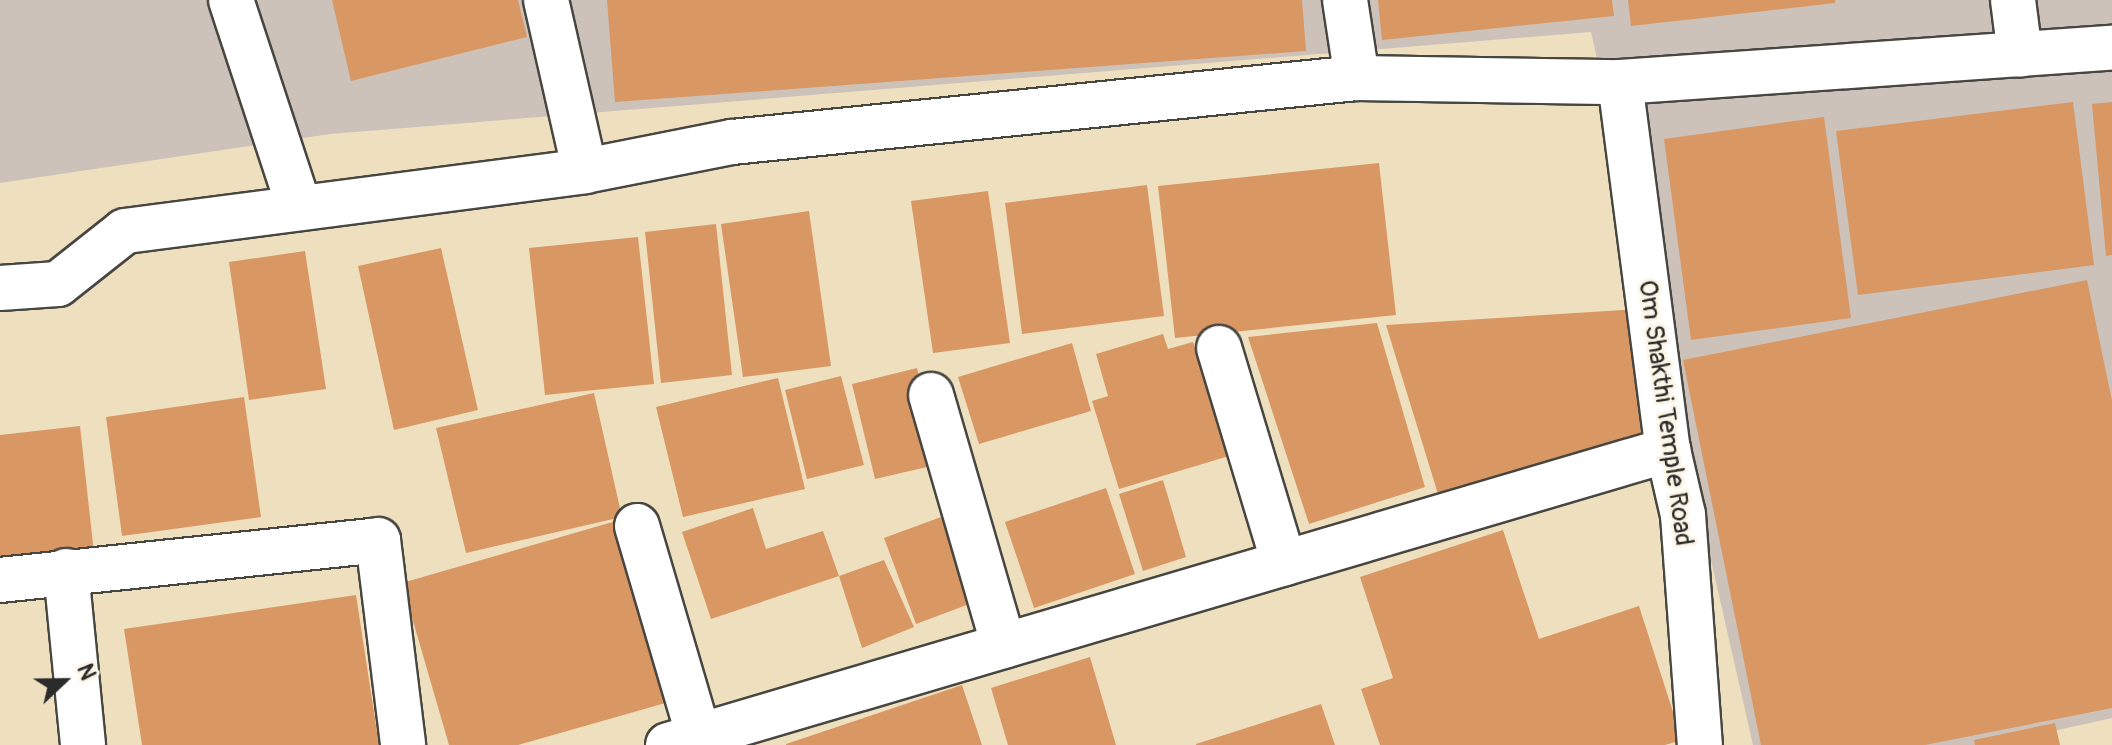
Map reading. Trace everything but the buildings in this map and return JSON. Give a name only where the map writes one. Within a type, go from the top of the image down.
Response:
[{"type":"street","points":[[231,0],[298,204]]},
{"type":"street","points":[[546,0],[585,171]]},
{"type":"street","points":[[1345,0],[1357,78]]},
{"type":"street","points":[[2013,0],[2020,55]]},
{"type":"street","points":[[0,288],[58,284],[125,231],[298,204],[585,171],[732,142],[1357,78],[1620,82],[2112,48]]},
{"type":"street","name":"Om Shakthi Temple Road","points":[[1620,82],[1668,450],[1683,515],[1700,745]]},
{"type":"street","points":[[1219,348],[1284,563]]},
{"type":"street","points":[[931,395],[1004,646]]},
{"type":"street","points":[[637,526],[684,740],[1668,450]]},
{"type":"street","points":[[0,580],[378,540],[403,745]]},
{"type":"street","points":[[66,571],[83,745]]},
{"type":"shaded area","points":[[0,0],[2112,0],[2112,718],[1990,745],[1753,745],[1591,32],[330,134],[0,183]]}]
